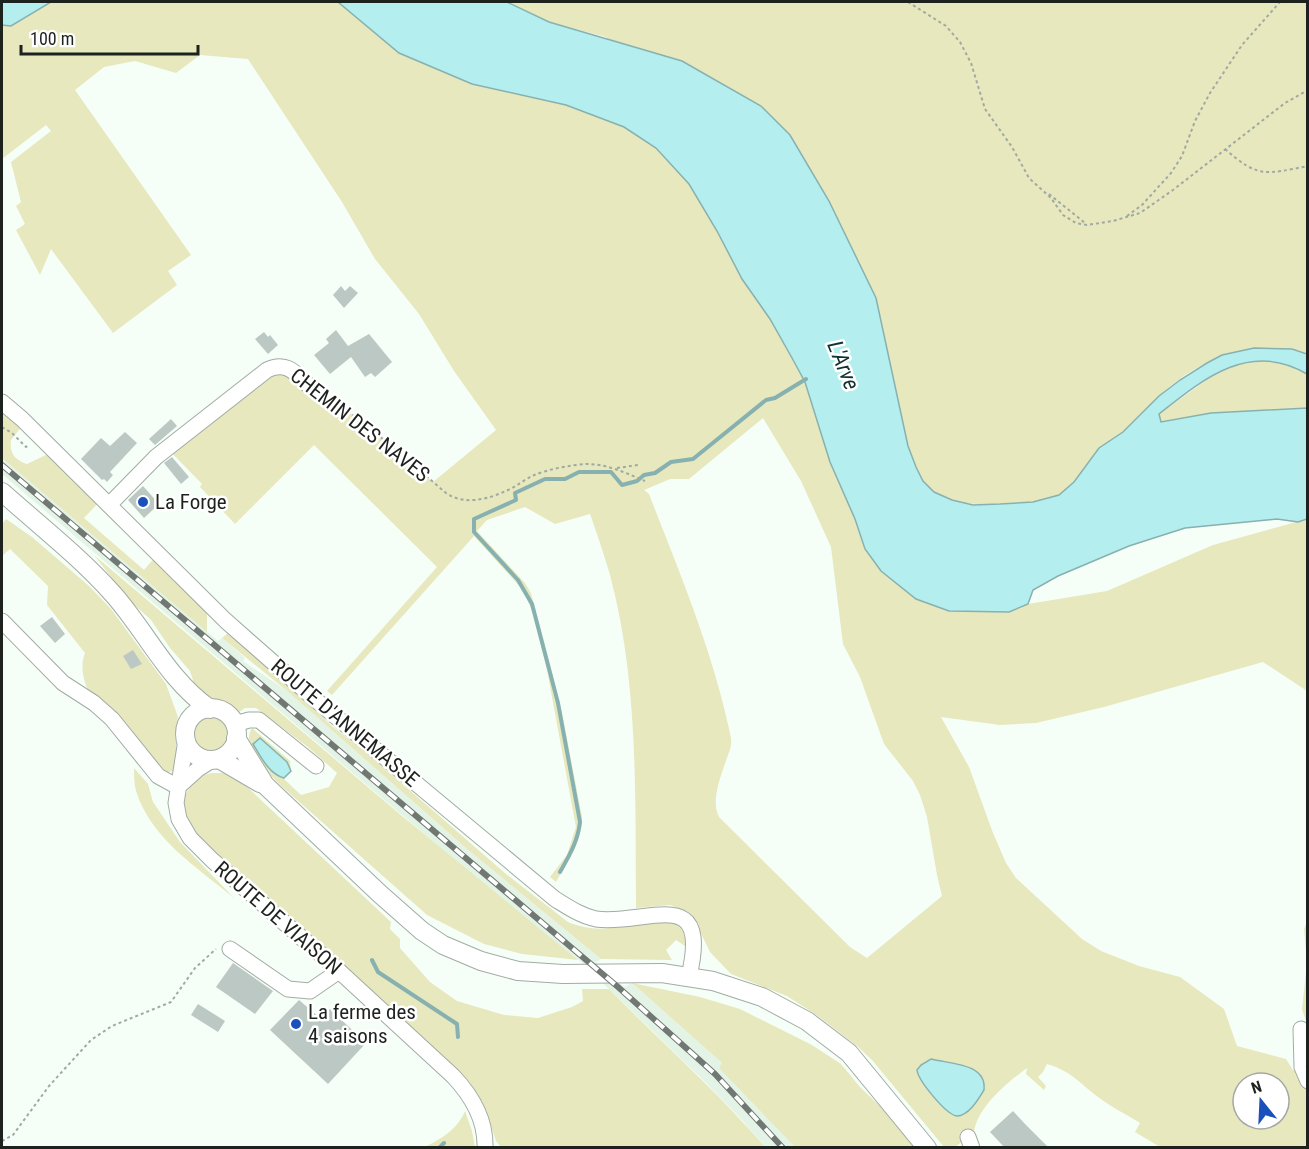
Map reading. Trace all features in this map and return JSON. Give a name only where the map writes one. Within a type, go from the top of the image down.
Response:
[{"type":"main road","points":[[2,492],[74,555],[111,592],[128,611],[166,665],[194,696],[210,709]]},
{"type":"main road","points":[[166,665],[182,704],[189,748],[203,759],[215,759],[235,767],[265,785]]},
{"type":"main road","points":[[186,733],[196,713],[217,709],[226,714],[265,785],[422,931],[468,956],[500,967],[528,972],[563,974],[643,972],[689,976],[729,985],[762,998],[785,1008],[831,1038],[865,1072],[927,1148]]},
{"type":"main road","points":[[215,759],[231,751],[235,731]]},
{"type":"street","name":"CHEMIN DES NAVES","points":[[109,505],[156,457],[267,370],[277,366],[288,367],[308,385]]},
{"type":"street","name":"ROUTE D'ANNEMASSE","points":[[2,402],[109,505],[222,626],[317,701],[555,899],[586,916],[598,919],[658,913],[672,914],[684,921],[692,931],[694,942],[689,976]]},
{"type":"street","points":[[2,621],[63,683],[94,703],[112,719],[158,776],[178,787],[198,769],[215,759]]},
{"type":"street","points":[[235,731],[249,720],[259,720],[316,766]]},
{"type":"street","name":"ROUTE DE VIAISON","points":[[186,733],[177,811],[183,828],[190,838],[212,860],[339,970],[461,1085],[473,1101],[481,1120],[486,1138],[485,1148]]},
{"type":"street","points":[[223,949],[288,989],[310,991],[339,970]]},
{"type":"street","points":[[1301,1029],[1305,1057],[1303,1071],[1308,1081]]},
{"type":"path","points":[[908,2],[946,26],[960,42],[971,63],[985,109],[1012,147],[1029,178],[1087,225]]},
{"type":"path","points":[[1125,218],[1142,205],[1171,173],[1182,156],[1195,121],[1210,93],[1242,45],[1280,2]]},
{"type":"path","points":[[1040,187],[1068,220],[1087,225],[1140,213],[1155,204],[1285,103],[1308,90]]},
{"type":"path","points":[[1225,149],[1246,167],[1262,173],[1308,166]]},
{"type":"path","name":"CHEMIN DES NAVES","points":[[308,385],[362,422],[446,493],[458,499],[468,501],[482,499],[508,490],[531,476],[588,464],[614,468],[645,481]]},
{"type":"path","points":[[2,427],[26,447],[39,436]]},
{"type":"path","name":"CHEMIN DES NAVES","points":[[614,468],[638,465]]},
{"type":"path","points":[[2,1141],[13,1135],[49,1086],[91,1040],[112,1026],[171,1002],[195,968],[223,949]]},
{"type":"shaded area","points":[[2,458],[218,641],[222,638],[245,658],[243,661],[286,690],[467,849],[601,959],[596,962],[624,987],[632,983],[722,1063],[795,1147],[765,1147],[704,1081],[579,960],[566,955],[2,474]]},
{"type":"green space","points":[[51,2],[338,2],[399,53],[472,84],[566,105],[624,127],[656,148],[689,184],[805,382],[830,462],[855,519],[865,549],[916,599],[1009,612],[1028,604],[1107,591],[1213,545],[1307,519],[1307,691],[1263,662],[1104,707],[1036,723],[1000,725],[941,717],[969,767],[993,833],[1006,863],[1016,878],[1082,939],[1101,951],[1139,966],[1180,977],[1224,1009],[1237,1046],[1286,1059],[1293,1070],[1307,1065],[1307,1147],[1160,1147],[1135,1132],[1140,1123],[1103,1101],[1069,1074],[1047,1064],[1038,1077],[1046,1086],[1044,1090],[1026,1074],[1027,1068],[994,1096],[980,1114],[974,1133],[955,1147],[944,1147],[872,1060],[857,1046],[787,996],[731,974],[710,952],[689,912],[670,905],[636,908],[634,740],[631,699],[626,657],[610,575],[590,514],[555,524],[525,507],[487,520],[477,531],[525,583],[531,593],[562,713],[582,817],[577,843],[556,882],[550,877],[567,855],[576,827],[547,670],[533,613],[523,590],[474,536],[332,695],[327,691],[437,567],[314,445],[235,524],[200,487],[202,484],[167,448],[272,367],[310,387],[356,417],[433,482],[496,430],[454,371],[419,314],[375,259],[342,202],[248,59],[200,55],[176,73],[135,61],[104,67],[75,90],[191,255],[168,271],[177,285],[113,333],[51,249],[40,275],[16,230],[25,224],[16,206],[21,202],[11,162],[51,131],[46,125],[2,159],[2,25],[11,26]],"holes":[[[763,418],[801,481],[831,547],[843,644],[860,677],[884,744],[913,781],[920,795],[927,817],[942,896],[867,958],[850,947],[719,817],[716,795],[731,742],[724,707],[706,645],[684,584],[649,494],[644,490],[670,479],[689,479]]]},
{"type":"green space","points":[[507,2],[1307,2],[1307,354],[1286,349],[1246,350],[1227,354],[1191,371],[1158,397],[1128,428],[1100,448],[1070,487],[1054,497],[1037,501],[978,504],[944,497],[922,479],[908,446],[606,37],[549,22]]},
{"type":"green space","points":[[1254,360],[1290,365],[1307,374],[1307,408],[1211,413],[1161,422],[1159,414],[1222,369]]},
{"type":"green space","points":[[2,402],[25,422],[11,440],[11,449],[16,458],[27,464],[48,454],[62,469],[102,499],[84,518],[144,570],[158,554],[207,610],[207,632],[2,458]]},
{"type":"green space","points":[[6,519],[32,537],[89,586],[111,609],[166,684],[178,717],[175,735],[177,754],[173,771],[160,770],[89,692],[83,673],[85,653],[47,605],[48,586],[10,549],[2,556],[2,524]]},
{"type":"green space","points":[[94,555],[402,816],[578,960],[522,954],[484,944],[427,915],[279,784],[252,751],[249,735],[252,728],[290,761],[291,771],[284,779],[301,795],[329,787],[337,773],[308,747],[256,708],[245,708],[238,713],[224,702],[211,699],[195,686],[190,671],[170,648],[151,620],[128,599]]},
{"type":"green space","points":[[229,632],[332,726],[367,753],[506,874],[568,922],[598,929],[651,920],[672,922],[680,926],[686,934],[688,948],[676,940],[666,950],[672,960],[601,959],[467,849],[286,690],[222,638]]},
{"type":"green space","points":[[211,716],[224,721],[229,734],[224,747],[211,752],[198,747],[193,734],[198,721]]},
{"type":"green space","points":[[134,768],[148,784],[153,802],[180,842],[234,898],[177,851],[152,824],[136,791]]},
{"type":"green space","points":[[212,773],[223,773],[244,784],[391,922],[390,929],[400,939],[400,948],[430,982],[457,1001],[504,1015],[538,1018],[583,1001],[582,989],[609,989],[708,1086],[765,1147],[501,1147],[496,1141],[489,1120],[192,834],[181,804],[196,781]]},
{"type":"green space","points":[[1307,922],[1307,963],[1304,929]]},
{"type":"green space","points":[[1307,963],[1307,1024],[1302,1009]]},
{"type":"green space","points":[[632,983],[700,997],[740,1009],[812,1045],[841,1064],[916,1147],[795,1147],[719,1068],[722,1063]]},
{"type":"green space","points":[[465,1111],[475,1147],[425,1147],[443,1137],[453,1128]]},
{"type":"water","points":[[2,2],[51,2],[11,26],[2,25]]},
{"type":"water","name":"L'Arve","points":[[338,2],[507,2],[549,22],[682,61],[761,106],[790,135],[829,201],[876,298],[908,446],[923,481],[934,492],[952,500],[973,505],[1033,502],[1059,495],[1074,482],[1099,448],[1123,432],[1159,396],[1207,363],[1222,355],[1254,348],[1292,349],[1307,354],[1307,374],[1286,365],[1266,361],[1247,362],[1210,377],[1159,414],[1161,422],[1211,413],[1307,408],[1307,519],[1298,522],[1277,519],[1185,528],[1129,546],[1058,576],[1033,590],[1028,604],[1009,612],[949,611],[916,599],[881,571],[865,549],[855,519],[830,462],[805,382],[770,319],[742,279],[689,184],[656,148],[624,127],[566,105],[472,84],[399,53]]},
{"type":"water","points":[[260,738],[287,762],[291,771],[284,778],[270,769],[253,744]]},
{"type":"water","points":[[931,1059],[966,1066],[980,1074],[984,1090],[966,1113],[957,1116],[946,1110],[922,1081],[917,1070]]},
{"type":"building","points":[[341,286],[345,291],[350,286],[358,293],[344,308],[333,295]]},
{"type":"building","points":[[336,330],[348,346],[369,334],[392,362],[375,377],[371,373],[365,377],[351,357],[330,374],[314,355],[329,343],[326,339]]},
{"type":"building","points":[[264,332],[268,337],[270,335],[278,345],[268,354],[255,339]]},
{"type":"building","points":[[171,419],[177,426],[155,445],[149,439]]},
{"type":"building","points":[[125,432],[137,443],[110,472],[113,475],[107,482],[102,480],[81,459],[101,438],[110,446]]},
{"type":"building","points":[[172,457],[189,477],[181,484],[164,463]]},
{"type":"building","name":"La Forge","points":[[143,486],[159,504],[144,518],[128,500]]},
{"type":"building","points":[[52,617],[65,634],[55,643],[40,626]]},
{"type":"building","points":[[133,650],[142,664],[131,669],[123,656]]},
{"type":"building","points":[[233,963],[273,991],[255,1014],[216,987]]},
{"type":"building","points":[[299,1000],[321,1019],[330,1009],[366,1043],[328,1084],[270,1030]]},
{"type":"building","points":[[198,1004],[225,1021],[218,1032],[191,1015]]},
{"type":"building","points":[[1013,1111],[1049,1148],[1005,1148],[990,1132]]},
{"type":"waterway","points":[[560,872],[575,842],[580,822],[558,703],[532,604],[518,580],[474,532],[474,519],[516,500],[515,493],[545,479],[565,479],[579,472],[611,472],[622,485],[637,481],[644,475],[655,473],[671,462],[693,459],[766,400],[775,398],[806,379]]},
{"type":"waterway","points":[[372,960],[378,972],[457,1024],[458,1037]]},
{"type":"waterway","points":[[439,1148],[444,1143]]},
{"type":"railway","points":[[2,465],[618,987],[715,1074],[783,1148]]},
{"type":"place","name":"La Forge","points":[[143,502]]},
{"type":"place","name":"La ferme des 4 saisons","points":[[296,1024]]}]
